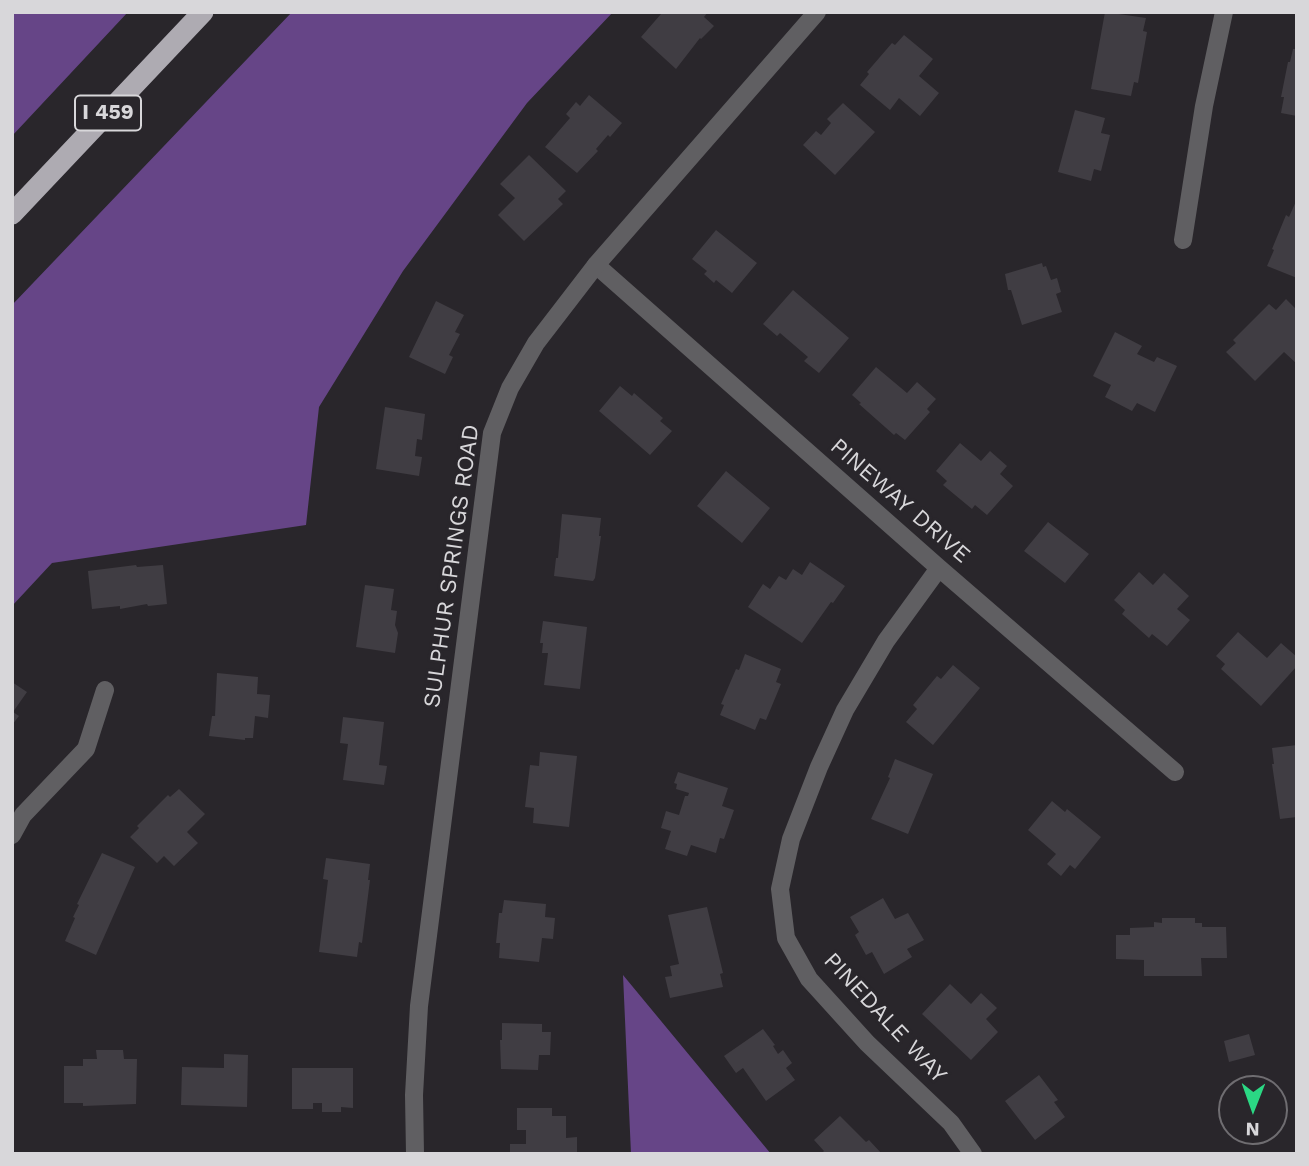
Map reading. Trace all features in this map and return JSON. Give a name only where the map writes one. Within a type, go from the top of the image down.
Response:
[{"type":"highway","name":"I 459","points":[[12,214],[203,12]]},
{"type":"street","name":"SULPHUR SPRINGS ROAD","points":[[415,1154],[414,1095],[419,1006],[492,433],[510,388],[536,343],[596,265],[817,12]]},
{"type":"street","points":[[1183,240],[1204,106],[1224,12]]},
{"type":"street","name":"PINEWAY DRIVE","points":[[596,265],[1175,772]]},
{"type":"street","name":"PINEDALE WAY","points":[[939,568],[886,641],[845,710],[791,839],[780,889],[786,938],[809,979],[867,1043],[951,1123],[973,1154]]},
{"type":"street","points":[[12,835],[23,815],[86,749],[105,690]]},
{"type":"shaded area","points":[[12,12],[128,12],[12,136]]},
{"type":"shaded area","points":[[292,12],[613,12],[527,103],[403,271],[319,407],[306,525],[52,563],[12,606],[12,305]]},
{"type":"shaded area","points":[[623,975],[771,1154],[631,1154]]},
{"type":"building","points":[[659,12],[708,12],[704,17],[714,26],[700,38],[676,69],[641,37],[661,14]]},
{"type":"building","points":[[1105,12],[1146,18],[1143,31],[1147,32],[1138,83],[1134,82],[1131,96],[1091,89]]},
{"type":"building","points":[[904,35],[933,59],[919,76],[939,93],[920,116],[899,98],[890,110],[860,85],[869,74],[867,72],[892,43],[895,45]]},
{"type":"building","points":[[1293,49],[1297,49],[1297,116],[1281,113],[1284,97],[1281,97]]},
{"type":"building","points":[[589,95],[622,123],[610,137],[608,135],[596,149],[598,151],[577,173],[545,147],[570,118],[566,114],[576,102],[580,106]]},
{"type":"building","points":[[843,103],[875,132],[835,175],[803,145],[816,131],[821,135],[831,123],[827,119]]},
{"type":"building","points":[[1075,110],[1105,118],[1101,133],[1110,135],[1101,171],[1094,169],[1091,181],[1058,172]]},
{"type":"building","points":[[529,155],[566,191],[558,199],[563,204],[524,241],[498,215],[515,198],[500,184]]},
{"type":"building","points":[[1297,199],[1297,278],[1267,266],[1286,215],[1289,217]]},
{"type":"building","points":[[716,230],[757,263],[732,293],[716,280],[714,283],[704,274],[707,271],[692,259]]},
{"type":"building","points":[[1042,263],[1043,267],[1046,266],[1051,280],[1057,278],[1061,292],[1056,294],[1062,312],[1022,325],[1011,290],[1008,290],[1005,274]]},
{"type":"building","points":[[793,290],[849,338],[819,373],[804,361],[808,357],[780,333],[777,336],[763,324]]},
{"type":"building","points":[[1286,299],[1297,310],[1297,364],[1284,352],[1255,381],[1226,352],[1236,343],[1233,340],[1269,304],[1276,310]]},
{"type":"building","points":[[436,301],[464,315],[455,332],[460,334],[449,355],[453,357],[445,374],[409,357]]},
{"type":"building","points":[[1115,332],[1142,346],[1137,354],[1154,362],[1157,357],[1177,366],[1155,412],[1137,403],[1132,411],[1105,397],[1111,385],[1093,376]]},
{"type":"building","points":[[876,367],[907,393],[917,382],[936,399],[927,409],[930,412],[905,440],[896,433],[894,435],[852,395]]},
{"type":"building","points":[[620,386],[632,396],[634,393],[663,418],[660,421],[672,431],[650,455],[599,411]]},
{"type":"building","points":[[385,407],[425,414],[422,440],[417,439],[415,456],[422,457],[419,476],[376,469]]},
{"type":"building","points":[[960,443],[981,461],[990,451],[1007,466],[1000,474],[1013,486],[987,515],[975,505],[972,509],[943,485],[947,481],[936,471]]},
{"type":"building","points":[[726,471],[770,508],[742,543],[697,506]]},
{"type":"building","points":[[562,514],[601,518],[601,536],[593,581],[554,576]]},
{"type":"building","points":[[1048,522],[1089,554],[1065,583],[1024,551]]},
{"type":"building","points":[[810,562],[845,586],[802,643],[748,607],[763,584],[770,589],[779,576],[786,580],[793,569],[802,575]]},
{"type":"building","points":[[136,565],[163,565],[167,604],[92,609],[88,571]]},
{"type":"building","points":[[1139,572],[1153,585],[1164,573],[1189,596],[1177,609],[1190,620],[1167,646],[1152,634],[1149,638],[1122,614],[1125,610],[1114,600]]},
{"type":"building","points":[[365,585],[394,589],[391,610],[397,611],[395,653],[356,647]]},
{"type":"building","points":[[543,621],[587,627],[580,689],[544,685],[548,653],[542,653],[543,643],[540,643]]},
{"type":"building","points":[[1238,632],[1267,658],[1281,643],[1297,657],[1297,666],[1261,706],[1221,669],[1225,664],[1216,656]]},
{"type":"building","points":[[745,654],[781,669],[776,682],[781,684],[766,720],[760,718],[755,730],[720,715],[724,705],[721,704]]},
{"type":"building","points":[[953,665],[980,688],[933,745],[906,722],[917,709],[913,705],[937,676],[941,679]]},
{"type":"building","points":[[217,673],[258,677],[257,694],[270,695],[268,718],[255,716],[253,738],[245,740],[209,736],[212,716],[215,716]]},
{"type":"building","points":[[12,682],[27,692],[13,712],[19,716],[12,725]]},
{"type":"building","points":[[343,717],[384,722],[379,765],[387,766],[384,785],[343,780],[348,744],[340,743]]},
{"type":"building","points":[[1297,745],[1297,817],[1280,819],[1272,748]]},
{"type":"building","points":[[540,752],[577,756],[569,827],[533,823],[534,808],[525,807],[530,765],[539,766]]},
{"type":"building","points":[[895,759],[933,774],[908,834],[871,819],[890,778],[888,777]]},
{"type":"building","points":[[678,772],[728,788],[722,806],[734,810],[724,839],[720,838],[716,853],[691,845],[687,856],[665,849],[671,831],[661,828],[666,811],[679,815],[685,796],[689,793],[676,789],[677,784],[674,783]]},
{"type":"building","points":[[179,789],[205,814],[187,832],[198,843],[174,866],[164,856],[157,863],[130,837],[139,828],[137,826],[168,795],[170,797]]},
{"type":"building","points":[[1052,801],[1065,812],[1067,809],[1101,837],[1075,869],[1070,865],[1061,876],[1047,864],[1056,854],[1028,830]]},
{"type":"building","points":[[102,853],[135,867],[96,955],[65,941],[75,918],[73,917],[79,905],[77,904]]},
{"type":"building","points":[[326,858],[370,864],[362,943],[359,942],[357,957],[319,952],[328,880],[323,879]]},
{"type":"building","points":[[883,898],[895,919],[908,913],[924,940],[907,949],[912,957],[884,974],[872,952],[866,955],[855,935],[859,932],[850,917]]},
{"type":"building","points":[[504,900],[546,904],[545,917],[555,918],[553,939],[542,938],[539,962],[499,958],[500,943],[496,943],[499,913],[502,913]]},
{"type":"building","points":[[707,907],[723,973],[720,974],[723,987],[670,998],[665,977],[672,976],[670,966],[679,964],[668,915]]},
{"type":"building","points":[[1162,918],[1195,918],[1195,923],[1202,923],[1202,927],[1226,927],[1227,958],[1201,958],[1202,976],[1144,976],[1144,960],[1116,959],[1116,935],[1130,935],[1130,928],[1154,927],[1154,922],[1162,923]]},
{"type":"building","points":[[950,984],[971,1004],[981,993],[997,1008],[986,1019],[998,1032],[971,1060],[922,1014]]},
{"type":"building","points":[[502,1023],[542,1024],[542,1032],[551,1032],[550,1055],[539,1055],[538,1070],[501,1069]]},
{"type":"building","points":[[763,1029],[778,1054],[783,1050],[792,1063],[786,1068],[795,1080],[766,1101],[743,1068],[736,1073],[724,1056]]},
{"type":"building","points":[[1249,1034],[1255,1055],[1229,1062],[1224,1041]]},
{"type":"building","points":[[96,1050],[123,1050],[124,1059],[137,1059],[136,1104],[83,1106],[83,1103],[64,1103],[64,1066],[83,1066],[83,1059],[97,1059]]},
{"type":"building","points":[[224,1054],[248,1055],[247,1107],[181,1105],[182,1067],[224,1068]]},
{"type":"building","points":[[292,1068],[353,1068],[353,1108],[341,1107],[341,1112],[322,1112],[322,1103],[313,1103],[313,1109],[292,1109]]},
{"type":"building","points":[[1039,1075],[1058,1100],[1054,1102],[1065,1117],[1035,1140],[1005,1101]]},
{"type":"building","points":[[517,1108],[552,1108],[552,1116],[566,1116],[566,1138],[577,1137],[577,1154],[510,1154],[510,1144],[526,1144],[526,1130],[517,1130]]},
{"type":"building","points":[[840,1116],[882,1154],[821,1154],[824,1151],[814,1140]]}]
